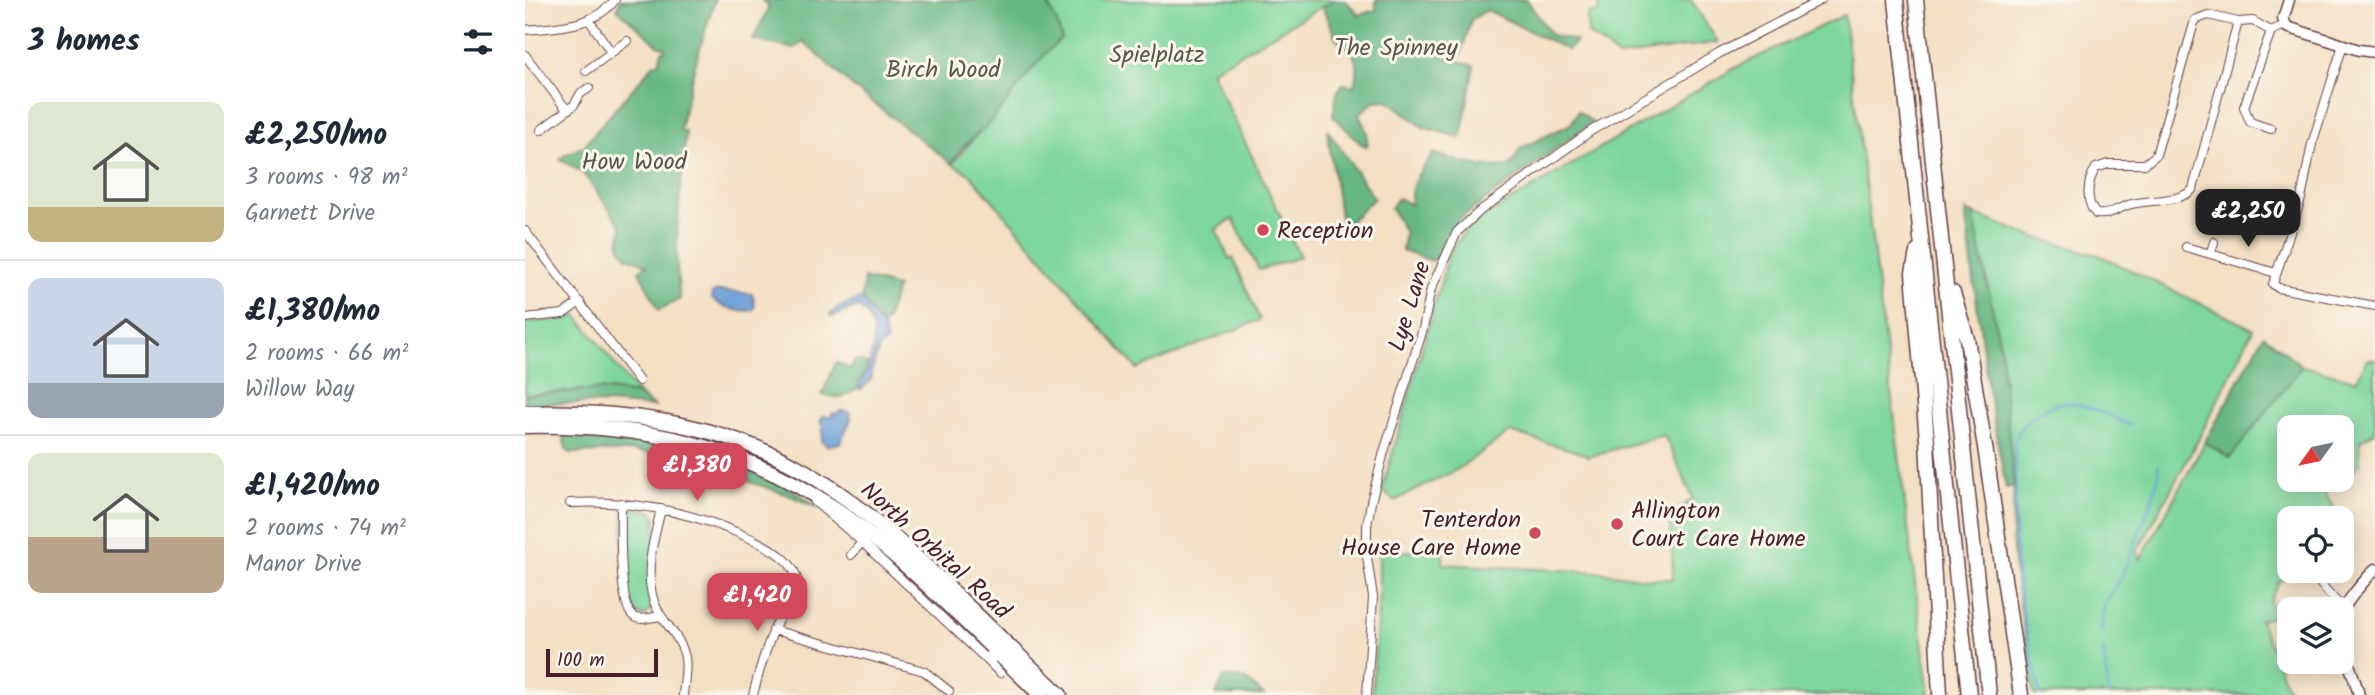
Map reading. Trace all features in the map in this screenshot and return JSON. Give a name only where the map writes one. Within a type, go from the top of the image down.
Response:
[{"type":"highway","points":[[1896,0],[1969,695]]},
{"type":"highway","points":[[1916,0],[1989,695]]},
{"type":"highway","points":[[1920,237],[1913,273],[1927,442],[1940,695]]},
{"type":"highway","points":[[1945,268],[1969,353],[2021,695]]},
{"type":"highway","name":"North Orbital Road","points":[[525,413],[576,411],[665,420],[743,442],[796,466],[873,519],[1060,695]]},
{"type":"highway","name":"North Orbital Road","points":[[525,426],[565,425],[622,429],[676,438],[741,459],[801,488],[849,519],[911,572],[1002,666],[1041,695]]},
{"type":"highway","points":[[831,488],[833,497],[849,519]]},
{"type":"street","points":[[525,30],[589,20],[602,14],[615,0]]},
{"type":"street","name":"Lye Lane","points":[[1367,695],[1373,597],[1367,557],[1367,526],[1371,502],[1423,329],[1431,289],[1457,232],[1481,210],[1591,131],[1720,53],[1821,0]]},
{"type":"street","points":[[2289,0],[2283,19],[2290,29],[2375,52]]},
{"type":"street","points":[[2238,22],[2193,188],[2182,197],[2145,200],[2107,214],[2096,214],[2089,200],[2090,180],[2096,168],[2108,164],[2139,166],[2150,162],[2156,155],[2195,20],[2208,15],[2238,22],[2253,21],[2271,31]]},
{"type":"street","points":[[589,20],[611,52]]},
{"type":"street","points":[[2271,129],[2250,122],[2244,107],[2271,31],[2285,25]]},
{"type":"street","points":[[586,71],[627,41]]},
{"type":"street","points":[[2343,45],[2312,144],[2301,199],[2273,284],[2278,288],[2375,306]]},
{"type":"street","points":[[525,55],[567,110]]},
{"type":"street","points":[[541,130],[589,88]]},
{"type":"street","points":[[525,231],[639,381]]},
{"type":"street","points":[[2211,252],[2214,242]]},
{"type":"street","points":[[2186,247],[2211,252],[2276,273]]},
{"type":"street","points":[[525,317],[561,315],[580,302]]},
{"type":"street","points":[[801,488],[985,658],[1002,666]]},
{"type":"street","points":[[570,503],[621,503],[661,509],[713,522],[768,547],[786,561],[795,574],[796,591],[773,630],[753,695]]},
{"type":"street","points":[[621,503],[622,574],[629,609],[633,616],[639,619],[660,616]]},
{"type":"street","points":[[661,509],[650,571],[651,594],[660,616],[682,649],[685,660],[683,695]]},
{"type":"street","points":[[851,555],[862,542]]},
{"type":"street","points":[[2354,597],[2375,569]]},
{"type":"street","points":[[2320,583],[2332,597]]},
{"type":"street","points":[[773,630],[924,671],[949,691]]},
{"type":"street","points":[[985,658],[988,656],[1002,666]]},
{"type":"street","points":[[2352,674],[2358,695]]},
{"type":"green space","name":"How Wood","points":[[620,0],[715,0],[695,65],[680,130],[686,132],[677,236],[680,299],[659,310],[639,271],[647,265],[627,257],[619,245],[622,227],[583,173],[560,159],[583,147],[654,64],[659,63],[662,51],[665,51],[665,47],[659,46],[617,9]]},
{"type":"green space","name":"Birch Wood","points":[[762,0],[1045,0],[1062,39],[1041,59],[985,127],[962,148],[952,164],[853,87],[803,41],[794,49],[753,40],[769,7]]},
{"type":"green space","name":"Spielplatz","points":[[1045,0],[1333,0],[1211,71],[1300,257],[1259,270],[1233,219],[1216,229],[1229,259],[1233,258],[1260,320],[1137,369],[971,175],[952,164],[1048,49],[1062,39]]},
{"type":"green space","name":"The Spinney","points":[[1333,0],[1345,0],[1359,15],[1376,10],[1376,0],[1527,0],[1551,35],[1576,41],[1568,50],[1487,10],[1471,20],[1461,55],[1438,48],[1439,54],[1474,66],[1461,138],[1423,127],[1388,100],[1375,101],[1359,114],[1367,133],[1367,146],[1361,144],[1333,116],[1337,92],[1343,84],[1354,86],[1358,68],[1353,53],[1336,38],[1322,7]]},
{"type":"green space","points":[[1597,0],[1691,0],[1718,42],[1619,57],[1588,34],[1587,15],[1599,11]]},
{"type":"green space","points":[[1844,15],[1929,695],[1372,695],[1379,595],[1379,551],[1443,551],[1443,564],[1599,572],[1648,579],[1673,579],[1670,517],[1693,498],[1664,435],[1587,457],[1585,454],[1510,432],[1458,469],[1394,501],[1382,490],[1450,250],[1471,224],[1737,67]]},
{"type":"green space","points":[[1578,111],[1592,122],[1454,223],[1434,261],[1402,251],[1405,233],[1391,208],[1398,198],[1411,205],[1414,183],[1434,153],[1471,164],[1510,166],[1521,148],[1571,124]]},
{"type":"green space","points":[[1327,129],[1374,198],[1342,229]]},
{"type":"green space","points":[[1965,211],[1973,214],[2000,346],[2014,486],[2006,488],[1988,389]]},
{"type":"green space","points":[[1973,214],[2031,236],[2101,256],[2253,329],[2199,438],[2137,552],[2140,560],[2205,442],[2230,458],[2302,366],[2356,380],[2368,359],[2375,360],[2375,432],[2360,440],[2361,463],[2354,470],[2354,415],[2277,415],[2277,492],[2326,492],[2333,506],[2277,506],[2278,583],[2270,601],[2274,617],[2260,620],[2277,662],[2277,674],[2282,674],[2290,695],[2034,695],[2015,573],[2012,540],[2014,486],[2000,346]]},
{"type":"green space","points":[[864,278],[897,287],[886,321],[882,324],[862,299]]},
{"type":"green space","points":[[576,314],[638,394],[600,389],[525,395],[525,322],[566,319]]},
{"type":"green space","points":[[2264,335],[2302,366],[2230,458],[2205,442]]},
{"type":"green space","points":[[856,360],[870,365],[858,388],[842,398],[822,395],[836,362],[850,369]]},
{"type":"green space","points":[[600,389],[638,394],[654,407],[608,403],[525,404],[525,395]]},
{"type":"green space","points":[[563,434],[627,437],[697,452],[764,476],[819,508],[684,459],[632,451],[570,453],[566,449]]},
{"type":"green space","points":[[630,508],[653,512],[656,519],[652,607],[643,616],[634,612],[625,575],[624,512]]},
{"type":"green space","points":[[1224,677],[1245,679],[1264,695],[1216,695]]},
{"type":"water","points":[[719,291],[752,294],[755,306],[753,310],[747,311],[726,307],[711,298],[712,293]]},
{"type":"water","points":[[860,299],[882,324],[887,342],[880,346],[871,372],[872,378],[861,390],[858,385],[868,367],[873,345],[871,324],[866,314],[858,307],[831,317],[830,315],[837,308]]},
{"type":"water","points":[[839,411],[850,412],[851,419],[840,443],[827,446],[822,441],[823,426],[820,422],[823,416],[832,417],[832,413],[838,414]]},
{"type":"waterway","points":[[2040,695],[2018,589],[2014,444],[2031,417],[2048,407],[2062,403],[2088,407],[2130,425]]},
{"type":"waterway","points":[[2101,632],[2104,605],[2123,573],[2150,505],[2159,475],[2158,465]]},
{"type":"waterway","points":[[2103,649],[2109,695]]},
{"type":"place","name":"Reception","points":[[1263,230]]},
{"type":"place","name":"Allington Court Care Home","points":[[1617,524]]},
{"type":"place","name":"Tenterdon House Care Home","points":[[1535,533]]}]
